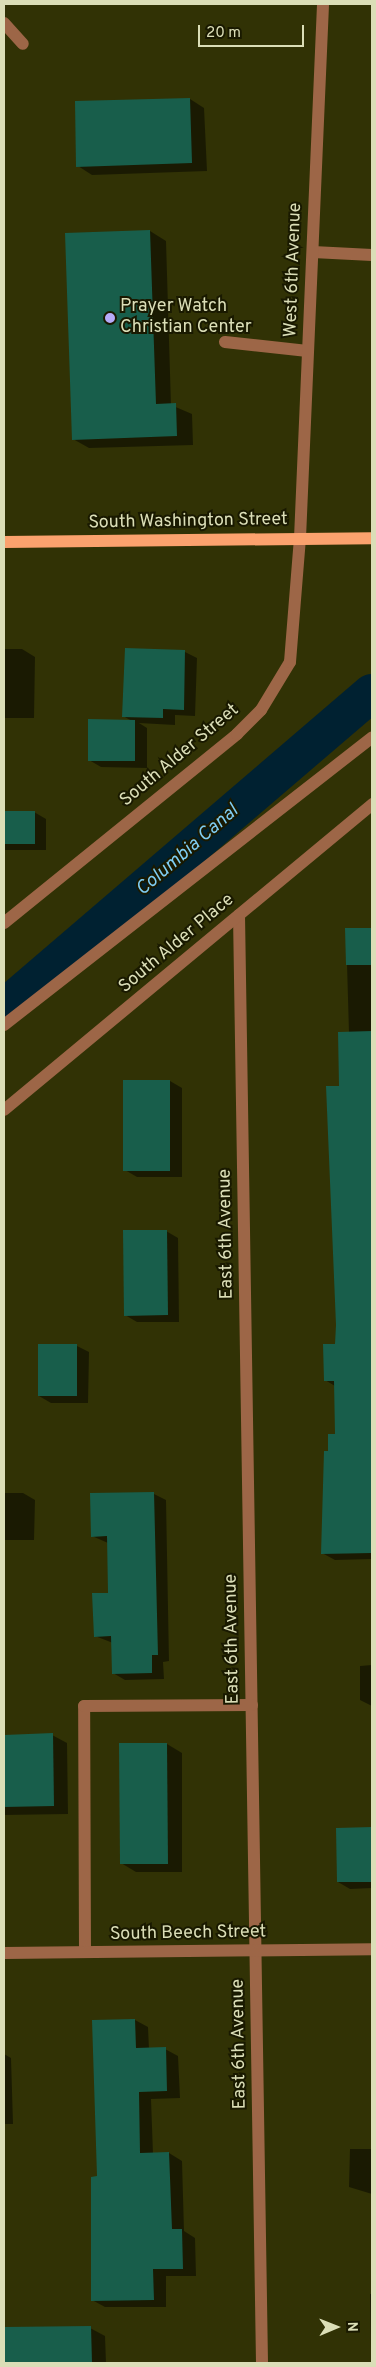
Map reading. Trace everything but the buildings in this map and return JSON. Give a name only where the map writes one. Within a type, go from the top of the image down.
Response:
[{"type":"main road","name":"South Washington Street","points":[[4,542],[372,538]]},
{"type":"street","name":"West 6th Avenue","points":[[300,538],[323,4]]},
{"type":"street","points":[[4,23],[22,44]]},
{"type":"street","points":[[312,252],[372,255]]},
{"type":"street","points":[[225,342],[308,351]]},
{"type":"street","name":"South Alder Street","points":[[4,923],[261,710],[290,662],[300,538]]},
{"type":"street","points":[[4,1025],[372,737]]},
{"type":"street","name":"South Alder Place","points":[[4,1110],[372,804]]},
{"type":"street","name":"East 6th Avenue","points":[[239,915],[262,2363]]},
{"type":"street","points":[[85,1952],[84,1706],[252,1705]]},
{"type":"street","name":"South Beech Street","points":[[4,1954],[372,1949]]},
{"type":"waterway","name":"Columbia Canal","points":[[4,1008],[372,693]]},
{"type":"place","name":"Prayer Watch Christian Center","points":[[110,318]]}]
